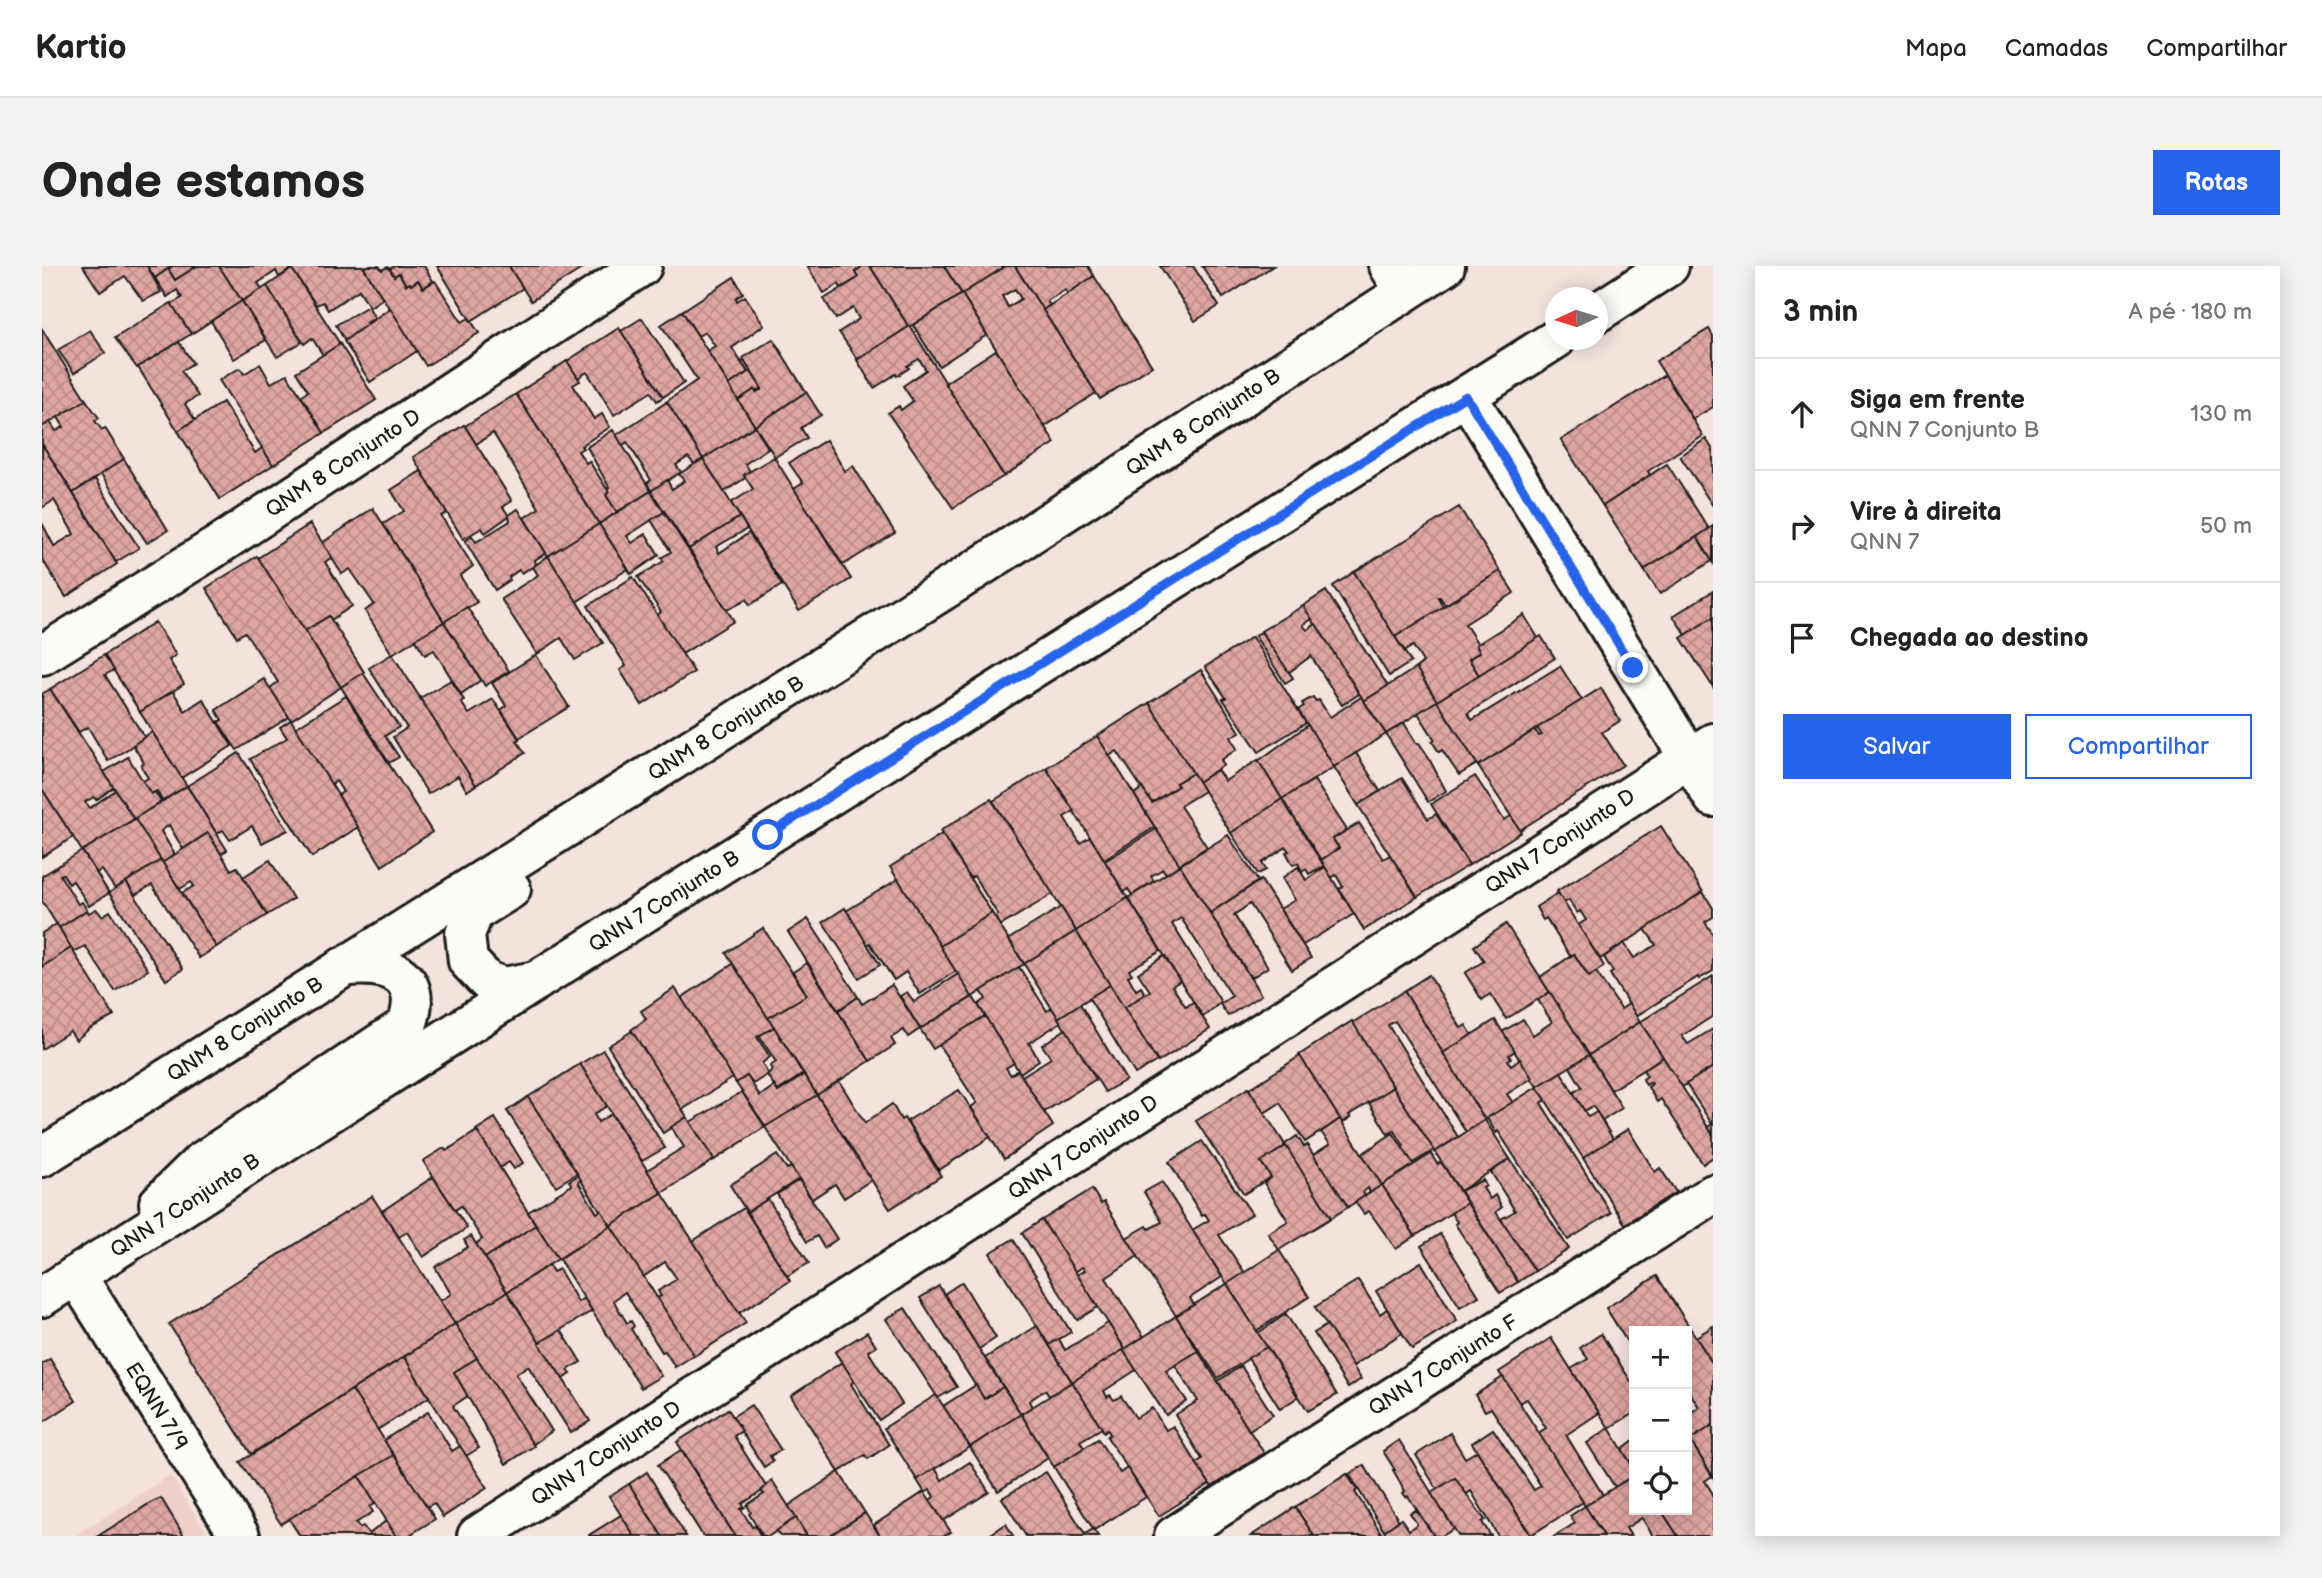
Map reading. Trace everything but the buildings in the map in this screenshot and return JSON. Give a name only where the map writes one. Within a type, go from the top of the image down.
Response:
[{"type":"main road","name":"QNM 8 Conjunto D","points":[[42,655],[214,548],[642,266]]},
{"type":"main road","name":"QNM 8 Conjunto B","points":[[42,1157],[864,641],[1397,278],[1445,266]]},
{"type":"main road","points":[[1608,306],[1669,266]]},
{"type":"main road","name":"QNN 7 Conjunto B","points":[[90,1266],[536,981],[1545,346]]},
{"type":"main road","points":[[1466,396],[1701,751],[1713,797]]},
{"type":"main road","points":[[536,981],[503,987],[487,981],[468,961],[465,934],[474,912],[722,759],[864,641]]},
{"type":"main road","name":"QNN 7 Conjunto D","points":[[477,1536],[1701,751]]},
{"type":"main road","points":[[42,1297],[90,1266],[201,1162],[407,1025],[413,1007],[409,987],[402,977],[379,965],[343,967]]},
{"type":"main road","name":"QNN 7 Conjunto F","points":[[1174,1536],[1713,1194]]},
{"type":"main road","name":"EQNN 7/9","points":[[90,1266],[240,1536]]},
{"type":"shaded area","points":[[170,1475],[209,1536],[75,1536]]},
{"type":"route","points":[[768,835],[1466,396],[1633,668]]}]
